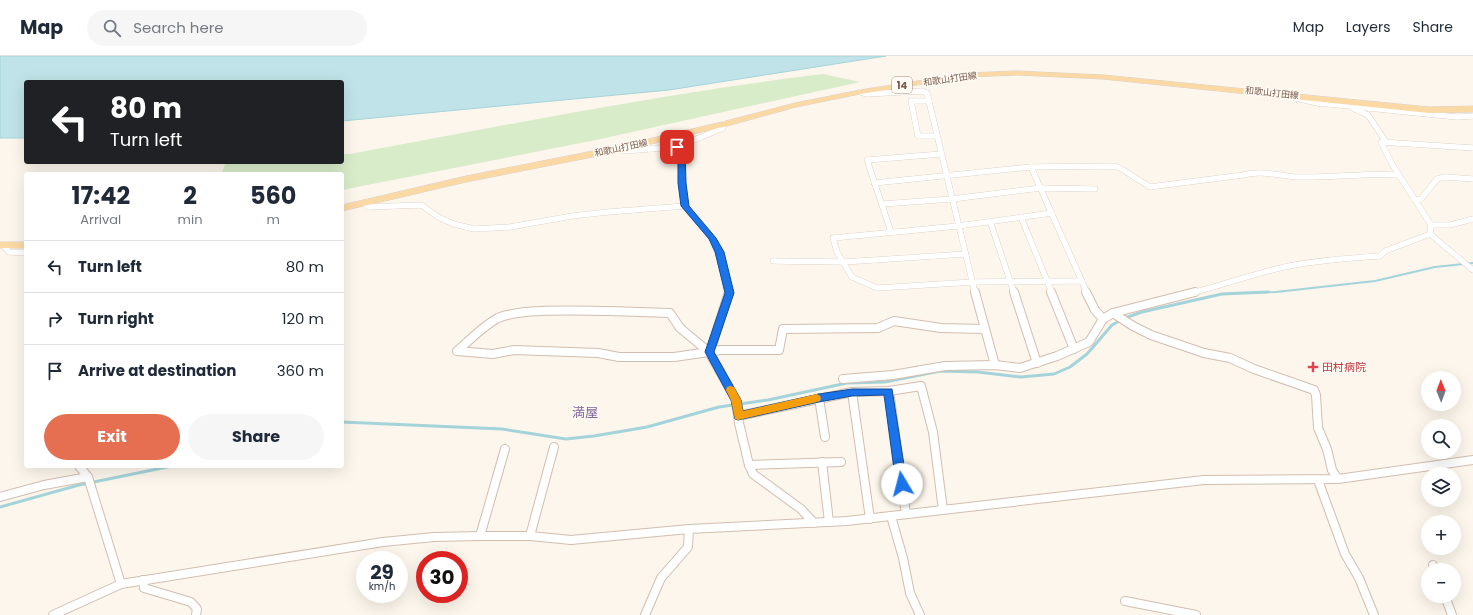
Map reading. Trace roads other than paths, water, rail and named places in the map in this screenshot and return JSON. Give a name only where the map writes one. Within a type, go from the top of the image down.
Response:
[{"type":"main road","name":"和歌山打田線","points":[[344,208],[466,179],[618,149],[724,124],[794,105],[860,92],[968,75],[1017,73],[1103,77],[1288,94],[1429,110],[1473,109]]},
{"type":"main road","points":[[1,245],[24,245]]},
{"type":"street","points":[[860,92],[866,94],[922,91],[927,93],[958,226],[984,329],[995,365]]},
{"type":"street","points":[[1288,94],[1291,97],[1355,109],[1368,115],[1386,142]]},
{"type":"street","points":[[929,101],[911,101],[918,136],[937,136]]},
{"type":"street","points":[[1319,103],[1457,117],[1473,116]]},
{"type":"street","points":[[618,149],[623,151],[677,147],[723,128],[724,124]]},
{"type":"street","points":[[1430,234],[1431,225],[1398,175],[1381,142],[1472,150]]},
{"type":"street","points":[[677,147],[681,151],[682,183],[685,206],[712,238],[720,252],[729,293],[710,352]]},
{"type":"street","points":[[891,232],[867,160],[941,154]]},
{"type":"street","points":[[874,183],[1031,167],[1114,166],[1120,168],[1150,187],[1243,175],[1253,172],[1297,177],[1349,177],[1377,174],[1398,175]]},
{"type":"street","points":[[1031,167],[1095,310],[1103,318]]},
{"type":"street","points":[[1415,200],[1421,199],[1437,179],[1445,177],[1473,179]]},
{"type":"street","points":[[882,204],[952,199],[1041,188],[1095,189]]},
{"type":"street","points":[[364,203],[369,207],[421,205],[440,218],[454,224],[474,229],[510,227],[572,216],[608,212],[685,206]]},
{"type":"street","points":[[1052,213],[958,226],[833,238],[837,252],[852,277],[877,288],[973,282],[1082,281]]},
{"type":"street","points":[[1021,217],[1074,349]]},
{"type":"street","points":[[1431,225],[1450,225],[1473,219]]},
{"type":"street","points":[[990,221],[1037,363]]},
{"type":"street","points":[[1430,234],[1472,269]]},
{"type":"street","points":[[843,379],[892,375],[946,366],[995,365],[1020,368],[1037,363],[1089,342],[1103,318],[1114,314],[1220,286],[1255,274],[1289,266],[1317,261],[1380,256],[1385,250],[1430,234]]},
{"type":"street","points":[[1,245],[9,252],[24,253]]},
{"type":"street","points":[[773,261],[844,262],[965,254]]},
{"type":"street","points":[[814,523],[801,509],[754,474],[749,465],[736,400],[710,352],[680,328],[670,313],[625,310],[525,313],[506,316],[497,319],[457,351],[493,354],[514,350],[590,353],[619,357],[674,357],[710,352],[720,350],[779,350],[783,329],[878,328],[894,321],[942,328],[984,329]]},
{"type":"street","points":[[1114,314],[1132,326],[1151,335],[1204,353],[1230,358],[1254,369],[1314,390],[1316,395],[1318,428],[1327,449],[1332,470],[1338,479]]},
{"type":"street","points":[[738,413],[852,392],[889,391],[921,386],[926,399],[933,437],[943,510]]},
{"type":"street","points":[[889,391],[906,514]]},
{"type":"street","points":[[852,392],[870,519]]},
{"type":"street","points":[[819,398],[825,437]]},
{"type":"street","points":[[530,536],[554,447]]},
{"type":"street","points":[[480,536],[505,449]]},
{"type":"street","points":[[53,615],[121,584],[383,542],[434,537],[480,536],[530,536],[571,540],[689,529],[870,519],[1204,480],[1338,479],[1473,460]]},
{"type":"street","points":[[822,462],[828,522]]},
{"type":"street","points":[[749,465],[841,462]]},
{"type":"street","points":[[81,468],[88,477],[121,584]]},
{"type":"street","points":[[0,497],[22,489],[52,482],[88,477]]},
{"type":"street","points":[[1318,480],[1345,554],[1359,578],[1374,615]]},
{"type":"street","points":[[891,516],[903,558],[910,593],[920,615]]},
{"type":"street","points":[[645,615],[661,578],[688,547],[689,529]]},
{"type":"street","points":[[143,580],[144,588],[191,602],[197,609],[196,615]]},
{"type":"street","points":[[1125,601],[1196,615]]},
{"type":"street","points":[[1448,603],[1452,615]]},
{"type":"water","points":[[0,56],[886,56],[669,90],[344,121],[344,80],[24,80],[24,138],[0,138]]},
{"type":"waterway","points":[[1253,293],[1276,292],[1375,281],[1435,267],[1473,263]]},
{"type":"waterway","points":[[1253,293],[1268,292]]},
{"type":"waterway","points":[[1241,293],[1253,293]]},
{"type":"waterway","points":[[1125,318],[1142,312],[1222,294],[1253,293]]},
{"type":"waterway","points":[[344,422],[502,429],[566,439],[594,436],[647,427],[719,407],[768,400],[847,383],[885,382],[940,371],[978,372],[1021,377],[1054,374],[1070,367],[1087,354],[1112,325],[1121,320]]},
{"type":"waterway","points":[[0,507],[79,485],[162,468]]},
{"type":"place","name":"田村病院","points":[[1313,367]]},
{"type":"district","name":"満屋","points":[[585,412]]}]
